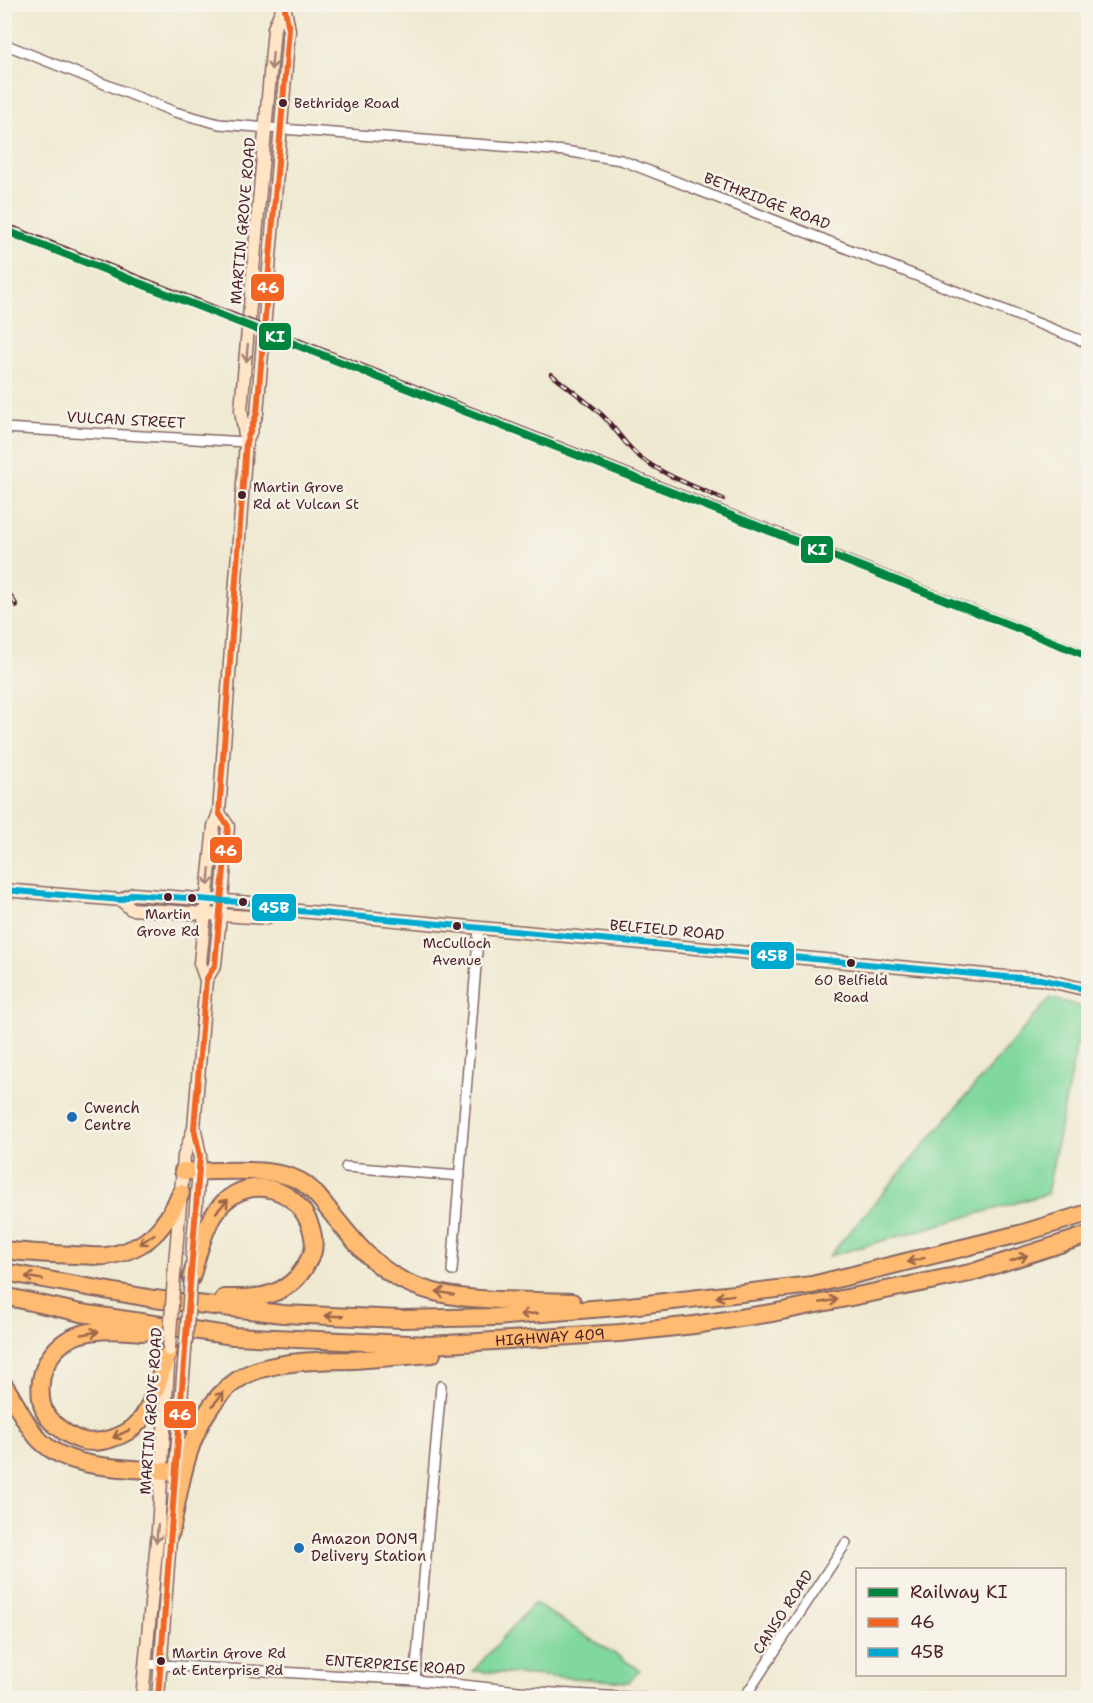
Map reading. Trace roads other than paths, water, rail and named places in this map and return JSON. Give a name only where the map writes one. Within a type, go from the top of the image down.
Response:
[{"type":"highway","points":[[191,1172],[263,1172],[301,1181],[365,1254],[393,1275],[417,1287],[477,1299],[629,1306]]},
{"type":"highway","points":[[154,1299],[247,1298],[269,1295],[290,1286],[304,1270],[313,1251],[314,1238],[308,1220],[298,1205],[285,1193],[266,1188],[250,1189],[237,1194],[224,1202],[216,1211],[182,1277]]},
{"type":"highway","points":[[4,1250],[33,1254],[106,1256],[122,1252],[156,1233],[171,1214],[181,1193]]},
{"type":"highway","name":"HIGHWAY 409","points":[[4,1272],[154,1299],[283,1314],[402,1319],[496,1317],[629,1306],[812,1285],[1023,1233],[1089,1213]]},
{"type":"highway","name":"HIGHWAY 409","points":[[4,1296],[81,1313],[233,1336],[431,1345],[620,1333],[772,1313],[970,1273],[1089,1235]]},
{"type":"highway","points":[[177,1351],[144,1414],[129,1431],[105,1441],[81,1440],[62,1430],[48,1418],[39,1386],[44,1367],[54,1351],[67,1340],[84,1333],[105,1330],[233,1336]]},
{"type":"highway","points":[[171,1532],[184,1470],[203,1421],[221,1394],[255,1370],[313,1361],[500,1350],[620,1333]]},
{"type":"highway","points":[[4,1385],[37,1436],[53,1451],[77,1461],[169,1471]]},
{"type":"main road","name":"MARTIN GROVE ROAD","points":[[206,980],[200,963],[214,826],[219,813],[246,442],[242,410],[274,28],[284,5]]},
{"type":"main road","name":"MARTIN GROVE ROAD","points":[[246,442],[257,412],[289,30],[284,5]]},
{"type":"main road","name":"MARTIN GROVE ROAD","points":[[182,1277],[181,1193],[200,1156],[194,1128],[206,980],[214,965],[228,826],[219,813]]},
{"type":"main road","name":"BELFIELD ROAD","points":[[4,890],[122,900],[133,894],[267,904],[278,909],[1041,979],[1089,990]]},
{"type":"main road","name":"BELFIELD ROAD","points":[[122,900],[131,909],[220,916],[266,918],[278,909]]},
{"type":"main road","name":"MARTIN GROVE ROAD","points":[[142,1698],[169,1471],[191,1172]]},
{"type":"main road","name":"MARTIN GROVE ROAD","points":[[158,1698],[171,1532],[169,1471]]},
{"type":"street","name":"BETHRIDGE ROAD","points":[[4,44],[175,112],[219,124],[565,151],[621,160],[1089,343]]},
{"type":"street","name":"VULCAN STREET","points":[[4,428],[246,442]]},
{"type":"street","points":[[452,1271],[479,927]]},
{"type":"street","points":[[346,1167],[460,1176]]},
{"type":"street","points":[[416,1680],[441,1386]]},
{"type":"street","name":"CANSO ROAD","points":[[744,1698],[846,1543]]},
{"type":"street","name":"ENTERPRISE ROAD","points":[[145,1664],[416,1680],[519,1691],[643,1698]]},
{"type":"railway","points":[[4,224],[1088,652]]},
{"type":"railway","points":[[551,374],[601,414],[641,458],[670,476],[723,499]]},
{"type":"railway","points":[[4,586],[17,606]]},
{"type":"rail line","name":"KI","points":[[4,230],[1088,656]]},
{"type":"place","name":"Bethridge Road","points":[[283,103]]},
{"type":"place","name":"Martin Grove Rd at Vulcan St","points":[[242,495]]},
{"type":"place","name":"Martin Grove Rd","points":[[168,897]]},
{"type":"place","name":"McCulloch Avenue","points":[[457,926]]},
{"type":"place","name":"60 Belfield Road","points":[[851,963]]},
{"type":"place","name":"Cwench Centre","points":[[72,1117]]},
{"type":"place","name":"Amazon DON9 Delivery Station","points":[[299,1548]]},
{"type":"place","name":"Martin Grove Rd at Enterprise Rd","points":[[161,1661]]}]
